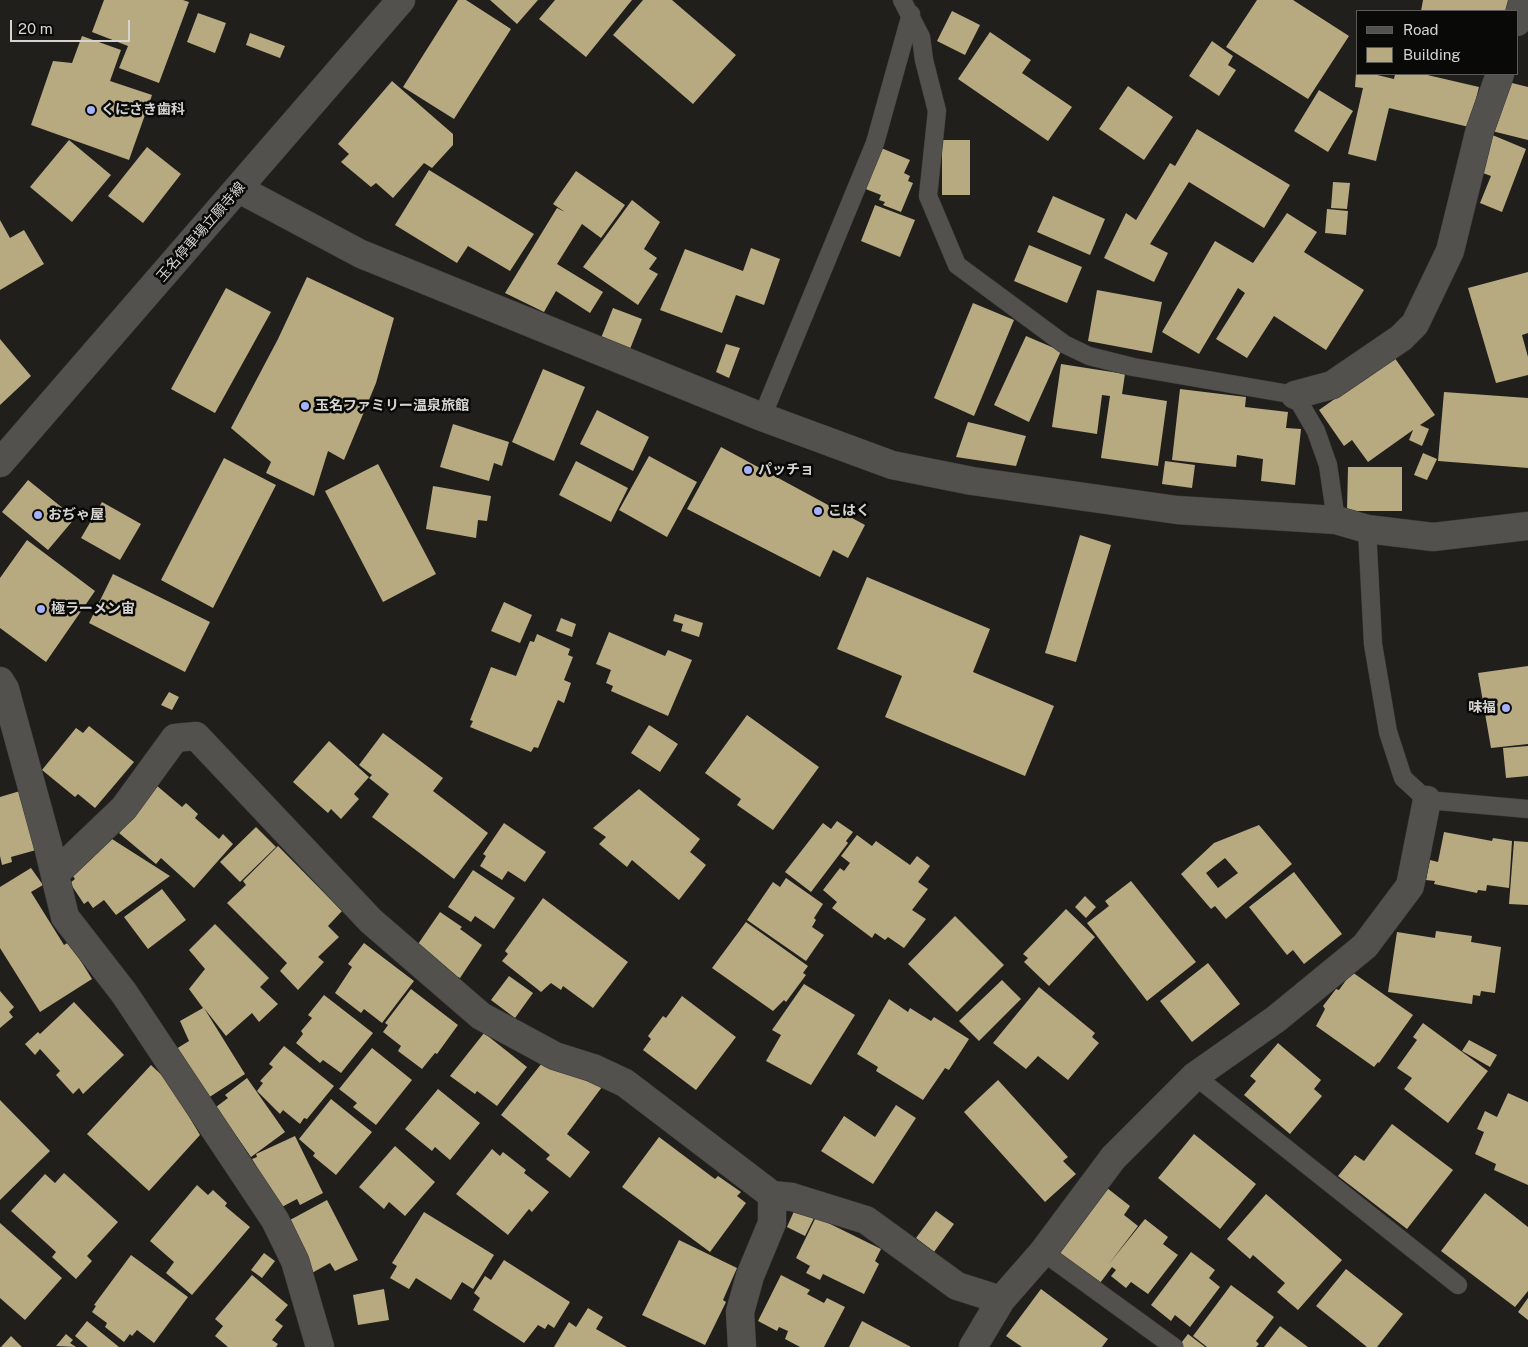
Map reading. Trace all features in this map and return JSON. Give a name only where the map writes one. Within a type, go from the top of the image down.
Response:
[{"type":"street","name":"玉名停車場立願寺線","points":[[0,464],[401,0]]},
{"type":"street","points":[[1518,18],[1523,0]]},
{"type":"street","points":[[1295,395],[1332,385],[1401,338],[1415,324],[1450,251],[1479,133],[1500,75]]},
{"type":"street","points":[[239,189],[361,254],[762,417],[892,464],[972,481],[1177,510],[1336,520],[1367,529],[1433,537],[1528,526]]},
{"type":"street","points":[[0,681],[5,689],[56,873],[65,917],[124,993],[275,1220],[295,1261],[320,1347]]},
{"type":"street","points":[[56,873],[124,808],[175,738],[196,736],[371,920],[481,1016],[555,1056],[593,1068],[625,1082],[772,1195],[792,1197],[866,1220],[957,1286],[1001,1300]]},
{"type":"street","points":[[973,1347],[1001,1300],[1043,1252],[1113,1158],[1195,1076],[1276,1019],[1365,946],[1410,886],[1426,800]]},
{"type":"street","points":[[742,1347],[740,1312],[750,1276],[772,1223],[772,1195]]},
{"type":"lane","points":[[906,7],[921,37],[924,60],[937,111],[928,196],[957,265],[1064,344],[1089,356],[1133,367],[1295,395],[1316,430],[1328,466],[1336,520]]},
{"type":"lane","points":[[762,417],[875,143],[906,7]]},
{"type":"lane","points":[[1367,529],[1373,644],[1388,732],[1402,778],[1426,800],[1528,809]]},
{"type":"lane","points":[[1195,1076],[1458,1285]]},
{"type":"lane","points":[[1043,1252],[1174,1347]]},
{"type":"building","points":[[104,0],[183,0],[189,2],[159,83],[119,68],[128,46],[92,32]]},
{"type":"building","points":[[458,0],[466,0],[511,29],[454,119],[403,87]]},
{"type":"building","points":[[490,0],[538,0],[517,24]]},
{"type":"building","points":[[555,0],[632,0],[586,57],[539,19]]},
{"type":"building","points":[[643,0],[672,0],[736,55],[693,104],[613,35]]},
{"type":"building","points":[[1257,0],[1293,0],[1349,36],[1308,99],[1226,47]]},
{"type":"building","points":[[1423,0],[1512,0],[1509,10],[1421,10]]},
{"type":"building","points":[[952,11],[980,25],[965,55],[937,41]]},
{"type":"building","points":[[198,13],[226,23],[215,53],[187,42]]},
{"type":"building","points":[[990,32],[1031,60],[1022,73],[1072,107],[1048,141],[958,79]]},
{"type":"building","points":[[250,33],[285,46],[280,58],[246,45]]},
{"type":"building","name":"くにさき歯科","points":[[82,36],[121,50],[110,81],[152,95],[129,160],[31,125],[53,61],[72,63]]},
{"type":"building","points":[[1212,41],[1233,56],[1228,65],[1236,70],[1219,96],[1189,76]]},
{"type":"building","points":[[1356,74],[1377,75],[1394,79],[1395,75],[1427,75],[1479,87],[1469,127],[1389,108],[1376,161],[1348,154],[1363,88],[1355,87]]},
{"type":"building","points":[[392,81],[453,134],[453,145],[432,168],[424,163],[393,198],[376,183],[371,187],[341,162],[349,154],[338,144]]},
{"type":"building","points":[[1504,81],[1528,87],[1528,140],[1492,131]]},
{"type":"building","points":[[1128,86],[1173,117],[1144,160],[1099,129]]},
{"type":"building","points":[[1319,90],[1353,111],[1328,152],[1294,131]]},
{"type":"building","points":[[1197,129],[1290,185],[1264,228],[1189,182],[1150,244],[1168,253],[1154,282],[1104,258],[1126,213],[1136,220],[1170,163],[1175,166]]},
{"type":"building","points":[[1490,134],[1526,149],[1502,212],[1480,203],[1491,176],[1475,170]]},
{"type":"building","points":[[69,140],[111,175],[72,222],[30,187]]},
{"type":"building","points":[[942,140],[970,140],[970,195],[942,195]]},
{"type":"building","points":[[874,145],[910,160],[904,173],[910,176],[908,181],[913,183],[901,212],[883,205],[885,202],[879,200],[881,195],[858,186]]},
{"type":"building","points":[[147,147],[181,174],[143,223],[108,196]]},
{"type":"building","points":[[429,170],[534,234],[510,271],[468,246],[457,263],[395,225]]},
{"type":"building","points":[[576,171],[625,205],[601,238],[582,224],[557,264],[603,292],[590,313],[556,291],[544,312],[505,293],[557,208],[565,212],[553,204]]},
{"type":"building","points":[[1333,182],[1350,183],[1347,209],[1331,208]]},
{"type":"building","points":[[1053,196],[1105,219],[1090,255],[1037,232]]},
{"type":"building","points":[[632,200],[660,222],[644,249],[657,258],[649,269],[658,274],[638,305],[583,267]]},
{"type":"building","points":[[875,205],[915,220],[900,257],[861,241]]},
{"type":"building","points":[[1327,209],[1348,211],[1346,235],[1325,233]]},
{"type":"building","points":[[1287,213],[1317,232],[1304,252],[1364,290],[1326,350],[1274,316],[1247,358],[1216,339],[1245,293],[1238,288],[1199,354],[1162,332],[1215,241],[1253,263]]},
{"type":"building","points":[[0,220],[10,238],[24,230],[44,264],[0,290]]},
{"type":"building","points":[[1029,245],[1082,267],[1067,303],[1014,281]]},
{"type":"building","points":[[751,248],[780,259],[764,305],[736,295],[722,333],[660,310],[685,249],[743,271]]},
{"type":"building","points":[[1528,272],[1528,333],[1522,335],[1528,357],[1528,375],[1496,383],[1468,288]]},
{"type":"building","name":"玉名ファミリー温泉旅館","points":[[307,277],[394,318],[376,383],[344,460],[328,451],[314,496],[266,473],[271,462],[231,428],[278,339]]},
{"type":"building","points":[[226,288],[271,312],[215,413],[171,389]]},
{"type":"building","points":[[1097,290],[1162,302],[1152,353],[1088,341]]},
{"type":"building","points":[[973,303],[1014,320],[974,416],[934,398]]},
{"type":"building","points":[[613,308],[642,319],[630,349],[601,338]]},
{"type":"building","points":[[1026,336],[1061,351],[1029,422],[994,405]]},
{"type":"building","points":[[0,339],[31,376],[0,405]]},
{"type":"building","points":[[726,344],[740,348],[729,378],[716,372]]},
{"type":"building","points":[[1394,357],[1435,415],[1420,425],[1429,429],[1422,446],[1409,440],[1413,430],[1368,462],[1352,440],[1344,446],[1319,410]]},
{"type":"building","points":[[1061,364],[1125,374],[1122,394],[1167,401],[1158,466],[1101,458],[1110,396],[1102,395],[1097,434],[1052,427]]},
{"type":"building","points":[[543,369],[585,387],[554,461],[512,442]]},
{"type":"building","points":[[1180,389],[1246,397],[1245,407],[1288,412],[1286,428],[1301,429],[1295,485],[1261,481],[1263,459],[1237,455],[1236,467],[1172,460]]},
{"type":"building","points":[[1444,392],[1528,398],[1528,468],[1438,461]]},
{"type":"building","points":[[597,410],[649,437],[633,471],[580,444]]},
{"type":"building","points":[[968,422],[1026,436],[1016,466],[956,457]]},
{"type":"building","points":[[453,424],[509,442],[502,466],[494,463],[489,481],[440,467]]},
{"type":"building","points":[[721,447],[865,525],[848,558],[833,550],[820,577],[687,509]]},
{"type":"building","points":[[1423,453],[1437,459],[1427,480],[1414,475]]},
{"type":"building","points":[[649,456],[697,482],[667,537],[619,510]]},
{"type":"building","points":[[224,458],[276,485],[213,608],[161,580]]},
{"type":"building","points":[[576,461],[628,488],[611,522],[559,495]]},
{"type":"building","points":[[1165,461],[1195,465],[1192,488],[1162,484]]},
{"type":"building","points":[[378,464],[436,574],[383,602],[325,491]]},
{"type":"building","points":[[1348,467],[1402,467],[1402,511],[1347,511]]},
{"type":"building","name":"おぢゃ屋","points":[[28,480],[75,518],[48,550],[2,512]]},
{"type":"building","points":[[433,486],[491,496],[487,521],[478,520],[476,538],[426,529]]},
{"type":"building","points":[[102,502],[141,524],[120,560],[81,538]]},
{"type":"building","points":[[1080,535],[1111,545],[1076,662],[1045,653]]},
{"type":"building","name":"極ラーメン宙","points":[[27,540],[95,591],[46,662],[0,628],[0,578]]},
{"type":"building","points":[[113,574],[210,622],[185,672],[89,623]]},
{"type":"building","points":[[867,577],[990,629],[973,672],[1054,706],[1025,776],[885,717],[902,676],[837,649]]},
{"type":"building","points":[[504,602],[532,615],[520,643],[491,631]]},
{"type":"building","points":[[675,614],[703,623],[699,637],[681,631],[683,624],[673,621]]},
{"type":"building","points":[[561,618],[576,624],[572,637],[556,631]]},
{"type":"building","points":[[609,632],[665,656],[668,650],[692,660],[668,716],[611,691],[613,686],[606,683],[611,670],[596,664]]},
{"type":"building","points":[[537,634],[570,649],[568,655],[573,657],[564,680],[571,683],[564,703],[558,700],[538,748],[534,747],[531,752],[470,727],[473,721],[470,720],[491,667],[516,676],[530,641],[534,642]]},
{"type":"building","name":"味福","points":[[1528,666],[1528,744],[1491,748],[1478,673]]},
{"type":"building","points":[[169,692],[179,697],[172,710],[161,705]]},
{"type":"building","points":[[747,715],[819,767],[773,830],[737,805],[741,799],[705,773]]},
{"type":"building","points":[[649,725],[678,744],[660,772],[631,753]]},
{"type":"building","points":[[89,726],[134,762],[95,808],[78,794],[75,797],[42,770],[76,728],[83,733]]},
{"type":"building","points":[[383,733],[443,778],[433,791],[488,833],[454,879],[372,817],[389,794],[369,778],[372,775],[359,765]]},
{"type":"building","points":[[329,741],[369,777],[354,794],[359,799],[341,819],[331,809],[328,813],[293,782]]},
{"type":"building","points":[[1528,746],[1528,776],[1506,778],[1503,748]]},
{"type":"building","points":[[156,785],[182,807],[186,803],[198,814],[195,818],[219,839],[223,834],[233,844],[194,888],[161,858],[156,864],[119,833],[128,823],[125,820]]},
{"type":"building","points":[[639,789],[700,839],[690,852],[706,865],[679,900],[632,860],[627,867],[599,844],[606,837],[593,828]]},
{"type":"building","points":[[20,791],[36,850],[11,857],[12,862],[2,865],[0,856],[0,797]]},
{"type":"building","points":[[837,821],[853,832],[846,841],[848,843],[811,892],[785,872],[823,823],[831,829]]},
{"type":"building","points":[[504,823],[546,852],[525,882],[508,871],[502,880],[480,866],[486,856],[483,854]]},
{"type":"building","points":[[1259,825],[1292,864],[1226,919],[1215,906],[1211,909],[1181,874],[1214,843]],"holes":[[[1225,858],[1238,873],[1218,888],[1206,873]]]},
{"type":"building","points":[[256,827],[276,847],[240,882],[220,862]]},
{"type":"building","points":[[1444,832],[1492,841],[1493,838],[1512,841],[1509,888],[1487,885],[1486,891],[1478,890],[1477,893],[1434,884],[1435,881],[1426,880],[1430,860],[1438,862]]},
{"type":"building","points":[[857,835],[872,846],[876,841],[910,865],[917,856],[930,866],[918,882],[928,889],[912,910],[926,919],[904,948],[888,937],[885,940],[875,933],[872,938],[832,908],[837,902],[823,890],[840,868],[844,871],[850,863],[841,856]]},
{"type":"building","points":[[112,839],[170,876],[116,915],[104,900],[93,908],[88,901],[84,904],[70,883],[75,879],[70,872],[99,852],[97,849]]},
{"type":"building","points":[[1514,841],[1528,842],[1528,905],[1509,904]]},
{"type":"building","points":[[278,846],[342,911],[328,926],[339,937],[318,957],[324,962],[298,990],[280,971],[287,963],[227,903],[246,885],[243,881]]},
{"type":"building","points":[[31,868],[43,885],[31,892],[64,945],[69,942],[92,979],[40,1012],[0,948],[0,887]]},
{"type":"building","points":[[473,870],[515,898],[494,929],[475,916],[471,922],[448,907]]},
{"type":"building","points":[[1294,872],[1342,934],[1304,964],[1293,950],[1287,955],[1249,907]]},
{"type":"building","points":[[786,878],[823,904],[814,918],[816,920],[812,927],[824,935],[806,961],[747,920],[773,882],[780,887]]},
{"type":"building","points":[[1131,881],[1196,962],[1147,1001],[1087,923],[1109,906],[1105,901]]},
{"type":"building","points":[[162,889],[186,920],[148,949],[124,917]]},
{"type":"building","points":[[1085,896],[1096,907],[1086,918],[1075,907]]},
{"type":"building","points":[[543,898],[628,962],[593,1008],[563,986],[561,990],[551,983],[541,992],[502,961],[508,954],[505,951]]},
{"type":"building","points":[[1066,909],[1095,937],[1049,986],[1024,962],[1028,958],[1023,954]]},
{"type":"building","points":[[440,912],[462,927],[460,929],[482,945],[460,978],[458,977],[454,982],[414,950]]},
{"type":"building","points":[[955,916],[1004,965],[957,1012],[908,964]]},
{"type":"building","points":[[746,922],[808,966],[803,973],[806,975],[786,1002],[784,1000],[773,1011],[712,968]]},
{"type":"building","points":[[215,924],[269,978],[260,987],[278,1004],[259,1022],[252,1013],[226,1036],[204,1008],[245,1074],[208,1098],[176,1049],[189,1041],[180,1021],[203,1008],[189,989],[205,969],[189,950]]},
{"type":"building","points":[[1436,931],[1472,936],[1471,942],[1501,947],[1495,993],[1481,991],[1480,996],[1473,995],[1472,1004],[1388,992],[1397,932],[1435,938]]},
{"type":"building","points":[[364,943],[414,981],[382,1023],[364,1009],[361,1013],[335,993],[352,967],[348,964]]},
{"type":"building","points":[[1208,963],[1240,1004],[1192,1042],[1160,1001]]},
{"type":"building","points":[[1352,972],[1413,1015],[1379,1063],[1374,1067],[1316,1026],[1325,1009],[1323,1006],[1336,989],[1339,990]]},
{"type":"building","points":[[509,976],[533,993],[515,1018],[491,1000]]},
{"type":"building","points":[[1002,980],[1021,999],[979,1041],[959,1021]]},
{"type":"building","points":[[804,984],[855,1015],[811,1085],[766,1061],[781,1035],[772,1030]]},
{"type":"building","points":[[1039,987],[1095,1033],[1092,1037],[1099,1043],[1068,1080],[1038,1056],[1026,1069],[993,1043]]},
{"type":"building","points":[[411,989],[458,1025],[437,1054],[435,1053],[422,1069],[398,1051],[401,1046],[383,1032],[388,1025],[385,1023]]},
{"type":"building","points":[[0,991],[14,1007],[9,1012],[13,1017],[0,1028]]},
{"type":"building","points":[[324,995],[373,1033],[341,1073],[323,1060],[320,1063],[296,1043],[303,1034],[301,1031],[312,1018],[308,1015]]},
{"type":"building","points":[[682,996],[736,1037],[696,1090],[643,1050],[651,1039],[648,1036],[663,1016],[666,1018]]},
{"type":"building","points":[[889,999],[908,1012],[910,1008],[931,1021],[934,1017],[969,1039],[949,1070],[945,1068],[923,1100],[876,1071],[878,1067],[857,1054]]},
{"type":"building","points":[[74,1002],[124,1055],[83,1094],[79,1088],[73,1094],[56,1075],[60,1071],[40,1049],[35,1055],[25,1044],[38,1032],[40,1034]]},
{"type":"building","points":[[1423,1023],[1488,1071],[1448,1123],[1404,1089],[1412,1078],[1397,1068],[1417,1040],[1413,1037]]},
{"type":"building","points":[[484,1033],[527,1067],[497,1106],[477,1091],[475,1094],[450,1076]]},
{"type":"building","points":[[1469,1040],[1497,1055],[1490,1067],[1462,1051]]},
{"type":"building","points":[[1278,1043],[1321,1080],[1314,1089],[1322,1096],[1290,1134],[1244,1095],[1256,1081],[1250,1076]]},
{"type":"building","points":[[284,1046],[334,1086],[307,1119],[304,1118],[300,1124],[283,1110],[280,1114],[257,1091],[263,1083],[260,1081],[273,1067],[269,1064]]},
{"type":"building","points":[[372,1048],[412,1080],[376,1125],[353,1107],[357,1103],[339,1089]]},
{"type":"building","points":[[542,1063],[602,1087],[567,1134],[590,1152],[570,1178],[546,1159],[550,1155],[501,1115]]},
{"type":"building","points":[[151,1065],[168,1081],[200,1135],[149,1191],[87,1134]]},
{"type":"building","points":[[247,1078],[285,1132],[251,1157],[216,1107],[228,1098],[225,1095]]},
{"type":"building","points":[[998,1080],[1068,1157],[1063,1161],[1076,1174],[1045,1202],[964,1112]]},
{"type":"building","points":[[438,1089],[480,1123],[450,1160],[435,1147],[432,1151],[405,1129]]},
{"type":"building","points":[[1508,1093],[1528,1102],[1528,1185],[1494,1170],[1496,1164],[1475,1154],[1484,1132],[1477,1129],[1485,1111],[1497,1117]]},
{"type":"building","points":[[331,1099],[372,1132],[336,1175],[313,1156],[315,1153],[299,1139]]},
{"type":"building","points":[[0,1100],[50,1151],[0,1200]]},
{"type":"building","points":[[896,1105],[916,1118],[873,1184],[821,1151],[844,1116],[875,1137]]},
{"type":"building","points":[[1392,1124],[1453,1170],[1407,1229],[1338,1176],[1355,1155],[1364,1161]]},
{"type":"building","points":[[1194,1134],[1256,1184],[1220,1229],[1158,1178]]},
{"type":"building","points":[[295,1136],[323,1193],[300,1205],[297,1199],[280,1208],[252,1159],[257,1157],[256,1154]]},
{"type":"building","points":[[659,1137],[715,1179],[718,1176],[741,1192],[737,1196],[746,1203],[710,1252],[622,1187]]},
{"type":"building","points":[[395,1146],[435,1182],[405,1216],[389,1202],[384,1209],[359,1187]]},
{"type":"building","points":[[492,1149],[500,1156],[503,1152],[526,1170],[524,1173],[549,1192],[532,1212],[529,1209],[508,1235],[456,1194]]},
{"type":"building","points":[[64,1173],[118,1222],[87,1256],[92,1261],[76,1279],[52,1257],[56,1252],[11,1211],[45,1174],[55,1183]]},
{"type":"building","points":[[197,1185],[208,1195],[213,1190],[227,1203],[225,1206],[250,1227],[192,1295],[166,1273],[174,1262],[150,1241]]},
{"type":"building","points":[[1107,1188],[1130,1206],[1124,1215],[1138,1226],[1108,1265],[1145,1219],[1168,1237],[1163,1244],[1178,1255],[1148,1294],[1131,1282],[1126,1288],[1111,1276],[1116,1270],[1112,1267],[1097,1287],[1056,1256]]},
{"type":"building","points":[[1485,1193],[1528,1227],[1528,1291],[1515,1307],[1441,1251]]},
{"type":"building","points":[[1266,1194],[1342,1260],[1298,1310],[1277,1292],[1285,1283],[1253,1255],[1250,1259],[1227,1239]]},
{"type":"building","points":[[327,1200],[358,1260],[335,1271],[330,1263],[310,1274],[290,1220]]},
{"type":"building","points":[[795,1209],[814,1218],[805,1236],[787,1227]]},
{"type":"building","points":[[936,1211],[954,1224],[934,1252],[916,1238]]},
{"type":"building","points":[[424,1212],[494,1255],[473,1289],[462,1282],[451,1300],[416,1278],[409,1289],[390,1278],[397,1266],[392,1263]]},
{"type":"building","points":[[816,1217],[881,1249],[875,1261],[879,1264],[864,1294],[823,1274],[820,1280],[806,1273],[810,1266],[796,1258]]},
{"type":"building","points":[[0,1223],[62,1278],[25,1320],[0,1298]]},
{"type":"building","points":[[679,1240],[737,1268],[723,1300],[726,1302],[705,1345],[642,1315]]},
{"type":"building","points":[[1191,1252],[1215,1270],[1209,1278],[1220,1287],[1190,1327],[1175,1315],[1171,1321],[1151,1305]]},
{"type":"building","points":[[264,1253],[275,1261],[262,1278],[251,1270]]},
{"type":"building","points":[[131,1255],[188,1297],[154,1343],[137,1330],[132,1336],[130,1334],[124,1342],[105,1327],[107,1323],[92,1312],[96,1306],[94,1305]]},
{"type":"building","points":[[504,1260],[570,1302],[554,1328],[548,1324],[545,1329],[538,1325],[524,1343],[473,1310],[480,1298],[474,1293],[485,1276],[491,1280]]},
{"type":"building","points":[[1346,1269],[1403,1314],[1377,1347],[1367,1347],[1316,1306]]},
{"type":"building","points":[[252,1275],[288,1305],[275,1320],[283,1326],[272,1340],[278,1344],[276,1347],[228,1347],[215,1336],[223,1326],[215,1319]]},
{"type":"building","points":[[781,1275],[810,1290],[807,1294],[824,1303],[827,1298],[845,1307],[824,1347],[800,1347],[785,1339],[788,1331],[779,1327],[777,1331],[758,1321]]},
{"type":"building","points":[[1231,1285],[1274,1317],[1256,1341],[1259,1344],[1256,1347],[1207,1347],[1193,1336]]},
{"type":"building","points":[[384,1289],[389,1320],[358,1325],[353,1295]]},
{"type":"building","points":[[1041,1289],[1108,1339],[1102,1347],[1022,1347],[1006,1336]]},
{"type":"building","points":[[1528,1298],[1528,1320],[1518,1312]]},
{"type":"building","points":[[588,1308],[603,1317],[596,1329],[627,1347],[554,1347],[569,1322],[576,1327]]},
{"type":"building","points":[[87,1321],[119,1347],[88,1347],[75,1336]]},
{"type":"building","points":[[862,1321],[911,1347],[849,1347]]},
{"type":"building","points":[[1280,1326],[1308,1347],[1264,1347]]},
{"type":"building","points":[[66,1334],[73,1340],[70,1343],[76,1347],[56,1346]]},
{"type":"building","points":[[1188,1334],[1205,1347],[1178,1347]]},
{"type":"building","points":[[11,1336],[22,1347],[1,1347]]},
{"type":"place","name":"くにさき歯科","points":[[91,110]]},
{"type":"place","name":"玉名ファミリー温泉旅館","points":[[305,406]]},
{"type":"place","name":"パッチョ","points":[[748,470]]},
{"type":"place","name":"こはく","points":[[818,511]]},
{"type":"place","name":"おぢゃ屋","points":[[38,515]]},
{"type":"place","name":"極ラーメン宙","points":[[41,609]]},
{"type":"place","name":"味福","points":[[1506,708]]}]
